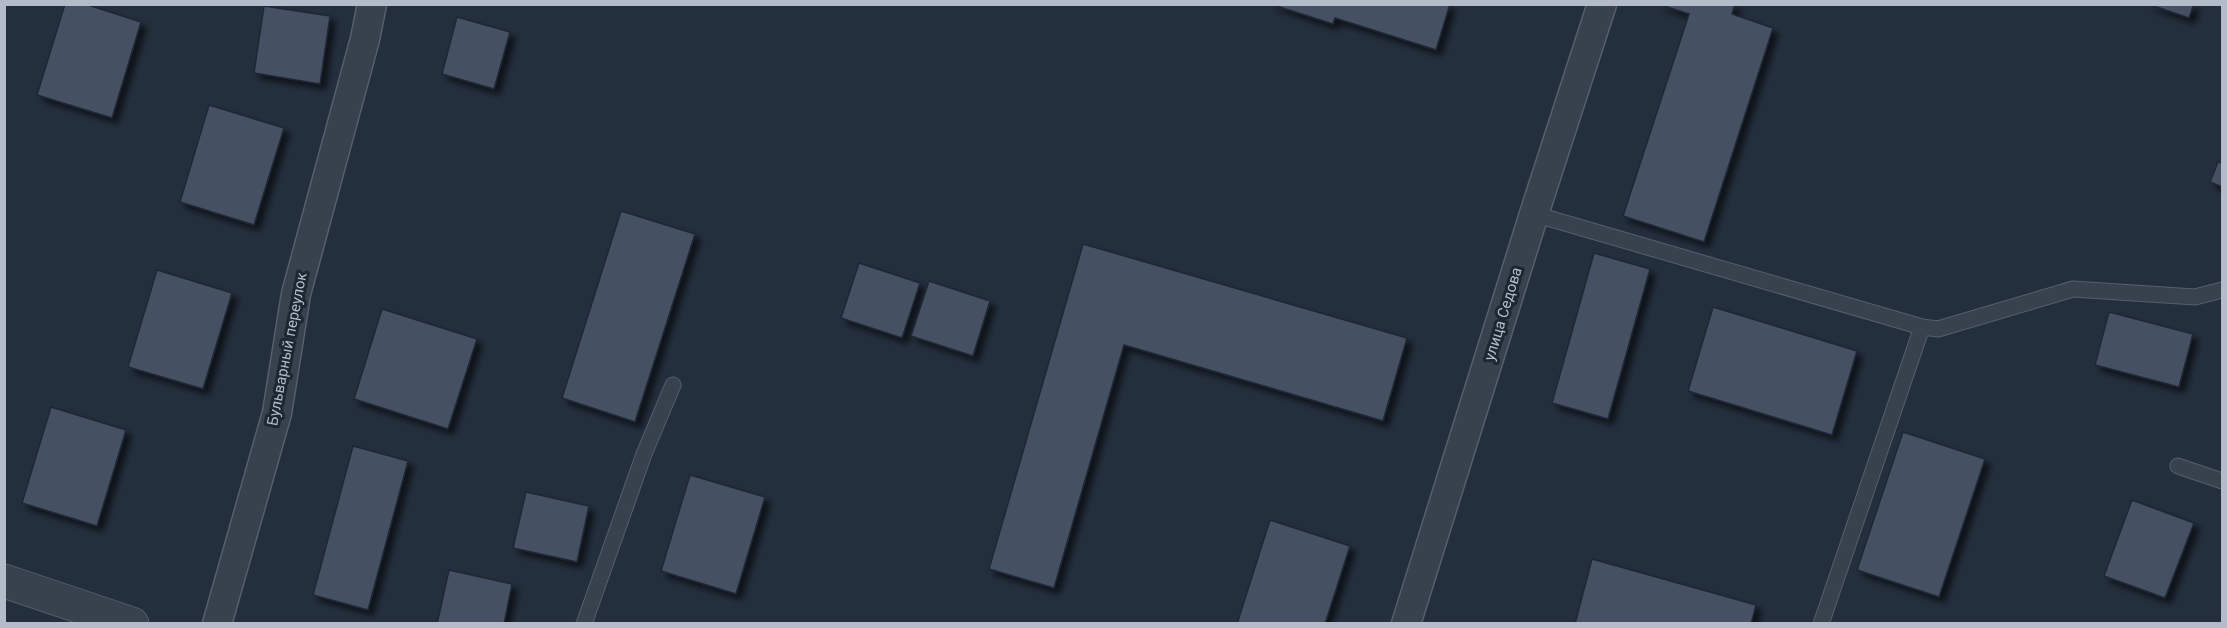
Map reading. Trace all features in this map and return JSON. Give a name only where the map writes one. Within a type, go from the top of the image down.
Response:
[{"type":"street","name":"Бульварный переулок","points":[[217,624],[277,413],[296,294],[365,39],[372,4]]},
{"type":"street","name":"улица Седова","points":[[1406,624],[1602,4]]},
{"type":"street","points":[[4,581],[132,624]]},
{"type":"lane","points":[[1534,214],[1922,327],[1938,329],[2073,289],[2195,297],[2223,290]]},
{"type":"lane","points":[[1821,624],[1922,327]]},
{"type":"lane","points":[[584,624],[644,454],[673,385]]},
{"type":"lane","points":[[2178,466],[2223,481]]},
{"type":"building","points":[[65,4],[85,4],[141,22],[112,118],[37,95]]},
{"type":"building","points":[[1270,4],[1450,4],[1436,50],[1335,18],[1333,24]]},
{"type":"building","points":[[1658,4],[1735,4],[1732,14],[1773,28],[1704,242],[1623,216],[1689,14]]},
{"type":"building","points":[[2148,4],[2194,4],[2189,18]]},
{"type":"building","points":[[264,6],[330,16],[320,84],[254,73]]},
{"type":"building","points":[[457,17],[510,32],[494,89],[442,74]]},
{"type":"building","points":[[209,105],[284,128],[254,225],[180,202]]},
{"type":"building","points":[[2218,162],[2222,163],[2222,187],[2210,182]]},
{"type":"building","points":[[621,211],[695,234],[635,422],[562,398]]},
{"type":"building","points":[[1083,244],[1407,338],[1383,421],[1124,345],[1054,588],[989,569]]},
{"type":"building","points":[[1594,253],[1650,269],[1608,419],[1552,403]]},
{"type":"building","points":[[859,263],[920,283],[902,338],[841,318]]},
{"type":"building","points":[[157,270],[232,293],[203,389],[128,367]]},
{"type":"building","points":[[929,281],[990,301],[973,356],[911,336]]},
{"type":"building","points":[[1713,307],[1857,351],[1832,435],[1688,391]]},
{"type":"building","points":[[382,309],[477,339],[448,429],[354,399]]},
{"type":"building","points":[[2109,312],[2193,334],[2179,387],[2095,365]]},
{"type":"building","points":[[51,407],[126,430],[97,526],[22,503]]},
{"type":"building","points":[[1903,432],[1985,459],[1939,597],[1857,570]]},
{"type":"building","points":[[353,446],[408,461],[368,610],[313,595]]},
{"type":"building","points":[[690,475],[765,497],[736,594],[661,571]]},
{"type":"building","points":[[526,492],[589,506],[577,562],[513,548]]},
{"type":"building","points":[[2132,500],[2194,523],[2165,598],[2104,576]]},
{"type":"building","points":[[1270,520],[1350,546],[1325,624],[1237,624]]},
{"type":"building","points":[[1592,559],[1756,605],[1751,624],[1575,624]]},
{"type":"building","points":[[449,570],[512,584],[504,624],[437,624]]}]
